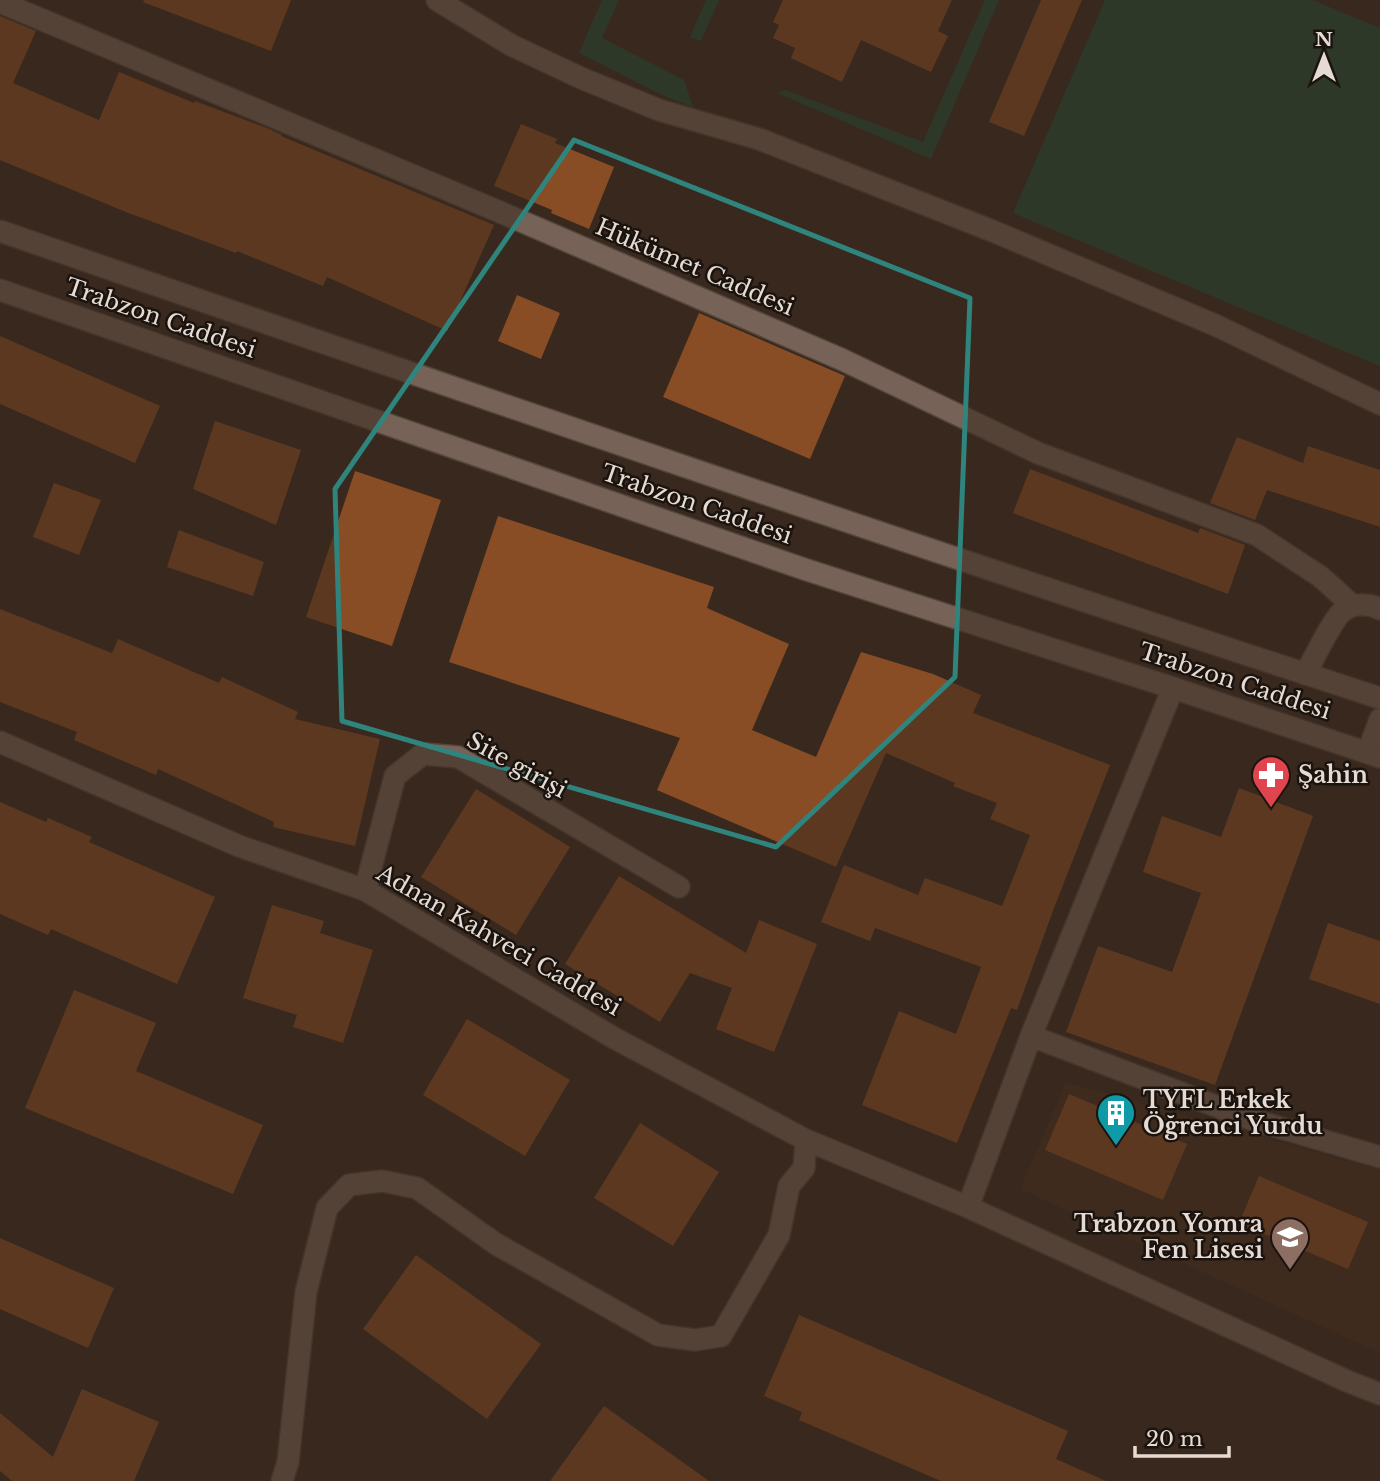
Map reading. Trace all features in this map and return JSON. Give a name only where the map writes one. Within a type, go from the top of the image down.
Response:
[{"type":"street","points":[[437,0],[511,44],[581,78],[659,110],[759,139],[995,232],[1215,325],[1380,404]]},
{"type":"street","name":"Hükümet Caddesi","points":[[0,2],[500,212],[843,360],[1038,453],[1257,535],[1321,578],[1353,606]]},
{"type":"street","name":"Trabzon Caddesi","points":[[0,231],[612,443],[1380,698]]},
{"type":"street","name":"Trabzon Caddesi","points":[[0,290],[804,569],[1374,755]]},
{"type":"street","points":[[1305,674],[1335,619],[1343,611],[1364,604],[1380,609]]},
{"type":"street","points":[[968,1207],[1031,1036],[1173,688]]},
{"type":"street","points":[[1374,755],[1380,719]]},
{"type":"street","name":"Adnan Kahveci Caddesi","points":[[0,742],[239,846],[365,890],[614,1038],[806,1140],[968,1207],[1380,1394]]},
{"type":"street","name":"Site girişi","points":[[365,890],[395,776],[423,754],[458,757],[679,887]]},
{"type":"street","points":[[1031,1036],[1250,1119],[1380,1157]]},
{"type":"street","points":[[282,1481],[288,1462],[306,1292],[327,1208],[349,1185],[382,1181],[417,1188],[496,1244],[658,1335],[695,1340],[721,1336],[779,1235],[789,1186],[804,1168],[806,1140]]},
{"type":"highlighted area","points":[[574,140],[970,298],[955,677],[776,847],[342,721],[335,489]]},
{"type":"shaded area","name":"Trabzon Yomra Fen Lisesi","points":[[1066,1082],[1380,1170],[1380,1353],[1020,1189]]},
{"type":"green space","points":[[602,0],[619,0],[602,38],[684,80],[693,107],[664,96],[579,53]]},
{"type":"green space","points":[[706,0],[719,0],[701,41],[690,37]]},
{"type":"green space","points":[[985,0],[999,0],[931,159],[777,93],[785,90],[923,142]]},
{"type":"green space","points":[[1105,0],[1312,0],[1380,28],[1380,366],[1013,213]]},
{"type":"building","points":[[291,0],[271,51],[143,2]]},
{"type":"building","points":[[783,0],[952,0],[938,31],[948,36],[931,72],[861,40],[842,82],[791,58],[795,48],[773,38],[779,25],[773,22]]},
{"type":"building","points":[[1041,0],[1082,0],[1024,136],[989,122]]},
{"type":"building","points":[[0,16],[36,31],[13,83],[99,120],[119,72],[194,103],[195,101],[267,128],[494,225],[447,331],[327,277],[323,286],[237,251],[236,253],[126,212],[0,160]]},
{"type":"building","points":[[521,124],[557,139],[555,143],[614,167],[589,229],[494,186]]},
{"type":"building","points":[[517,295],[560,313],[541,359],[498,341]]},
{"type":"building","points":[[699,313],[845,376],[810,459],[663,397]]},
{"type":"building","points":[[0,336],[160,406],[135,463],[0,404]]},
{"type":"building","points":[[215,421],[301,450],[276,525],[193,489]]},
{"type":"building","points":[[1237,437],[1303,463],[1308,446],[1380,470],[1380,527],[1267,490],[1255,520],[1210,503]]},
{"type":"building","points":[[1030,469],[1198,533],[1200,528],[1245,545],[1228,594],[1013,513]]},
{"type":"building","points":[[355,471],[441,500],[392,646],[306,617]]},
{"type":"building","points":[[54,483],[101,500],[79,555],[33,537]]},
{"type":"building","points":[[498,516],[714,587],[707,608],[789,644],[752,730],[816,757],[861,652],[933,674],[981,695],[973,713],[1110,765],[1017,1010],[1011,1008],[957,1143],[862,1105],[899,1011],[956,1034],[981,967],[875,928],[870,941],[821,922],[844,865],[918,895],[925,878],[1002,906],[1030,835],[990,819],[997,803],[953,786],[955,783],[886,753],[836,867],[657,790],[680,738],[449,662]]},
{"type":"building","points":[[179,530],[264,562],[253,596],[167,567]]},
{"type":"building","points":[[0,609],[112,653],[118,639],[219,683],[222,677],[298,712],[295,719],[380,739],[355,846],[273,827],[274,822],[158,769],[156,775],[74,740],[77,732],[0,702]]},
{"type":"building","points":[[1239,788],[1313,816],[1215,1085],[1066,1032],[1098,946],[1172,972],[1201,893],[1143,872],[1162,816],[1221,837]]},
{"type":"building","points":[[476,789],[570,847],[516,935],[421,877]]},
{"type":"building","points":[[0,802],[46,822],[48,818],[92,837],[89,842],[215,897],[177,984],[51,929],[48,935],[0,914]]},
{"type":"building","points":[[619,876],[746,953],[759,920],[817,944],[774,1052],[716,1029],[732,988],[690,973],[660,1022],[565,964]]},
{"type":"building","points":[[272,905],[324,921],[320,933],[373,950],[343,1043],[293,1027],[297,1015],[243,998]]},
{"type":"building","points":[[1328,923],[1380,941],[1380,1004],[1309,979]]},
{"type":"building","points":[[74,990],[156,1023],[136,1071],[263,1125],[233,1194],[25,1108]]},
{"type":"building","points":[[467,1019],[570,1080],[525,1156],[423,1095]]},
{"type":"building","name":"TYFL Erkek Öğrenci Yurdu","points":[[1069,1094],[1187,1144],[1163,1200],[1045,1150]]},
{"type":"building","points":[[640,1123],[719,1172],[673,1246],[594,1198]]},
{"type":"building","points":[[1259,1176],[1368,1222],[1348,1269],[1239,1223]]},
{"type":"building","points":[[0,1238],[114,1288],[88,1348],[0,1309]]},
{"type":"building","points":[[416,1255],[541,1344],[487,1419],[363,1329]]},
{"type":"building","points":[[799,1315],[1068,1431],[1056,1459],[1106,1481],[941,1481],[799,1420],[802,1412],[764,1396]]},
{"type":"building","points":[[82,1389],[159,1422],[134,1481],[12,1481],[0,1471],[0,1413],[53,1457]]},
{"type":"building","points":[[604,1406],[709,1481],[550,1481]]},
{"type":"place","name":"Şahin","points":[[1271,809]]},
{"type":"place","name":"TYFL Erkek Öğrenci Yurdu","points":[[1116,1147]]},
{"type":"place","name":"Trabzon Yomra Fen Lisesi","points":[[1290,1271]]}]
